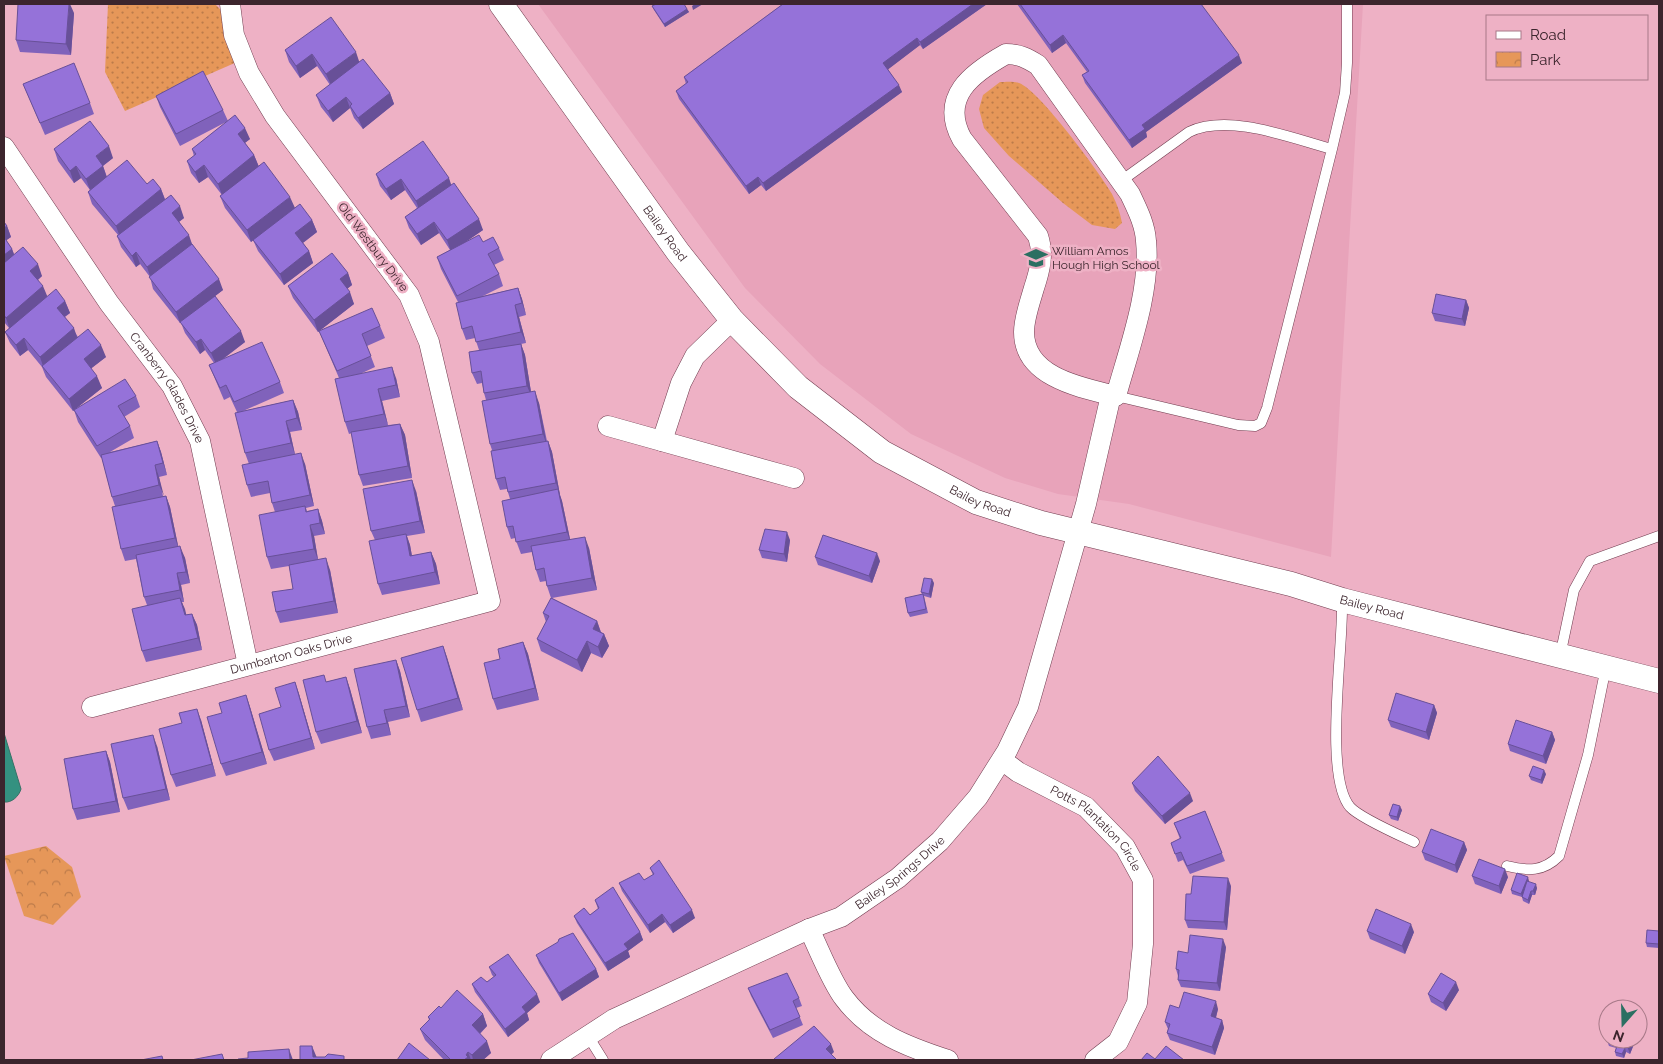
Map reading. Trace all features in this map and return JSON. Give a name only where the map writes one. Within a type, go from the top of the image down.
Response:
[{"type":"street","name":"Old Westbury Drive","points":[[230,4],[234,34],[249,73],[266,102],[409,295],[429,342],[490,601]]},
{"type":"street","name":"Bailey Road","points":[[501,4],[678,252],[732,320],[798,387],[882,452],[976,502],[1041,522],[1291,584],[1342,600],[1659,681]]},
{"type":"street","name":"Bailey Springs Drive","points":[[552,1060],[614,1019],[809,929],[841,917],[898,878],[940,841],[978,797],[1002,760],[1028,707],[1079,531],[1114,396],[1138,314],[1146,269],[1146,240],[1141,217],[1121,182],[1038,65],[1028,58],[1016,54],[1006,54],[994,61],[962,87],[957,94],[954,121],[960,135],[1038,236],[1041,246],[1038,275],[1024,331],[1024,342],[1035,363],[1057,378],[1114,396]]},
{"type":"street","name":"Cranberry Glades Drive","points":[[4,148],[11,173],[172,386],[200,442],[248,665]]},
{"type":"street","points":[[662,441],[682,383],[695,356],[732,320]]},
{"type":"street","points":[[608,426],[794,478]]},
{"type":"street","name":"Dumbarton Oaks Drive","points":[[92,707],[490,601]]},
{"type":"street","name":"Potts Plantation Circle","points":[[1002,760],[1018,772],[1086,807],[1125,847],[1143,880],[1143,944],[1137,1003],[1118,1042],[1094,1060]]},
{"type":"street","points":[[809,929],[843,998],[864,1020],[890,1039],[948,1060]]},
{"type":"lane","points":[[1114,396],[1212,418],[1255,426],[1261,424],[1265,417],[1345,93],[1347,63],[1346,4]]},
{"type":"lane","points":[[1121,182],[1189,132],[1202,126],[1241,127],[1332,149]]},
{"type":"lane","points":[[1560,656],[1574,590],[1590,561],[1659,536]]},
{"type":"lane","points":[[1342,600],[1343,622],[1336,689],[1341,792],[1351,808],[1414,842]]},
{"type":"lane","points":[[1507,866],[1540,870],[1550,866],[1559,856],[1588,755],[1606,667]]},
{"type":"lane","points":[[588,1036],[603,1060]]},
{"type":"shaded area","name":"William Amos Hough High School","points":[[538,4],[1363,4],[1331,557],[1129,504],[1058,494],[1005,478],[911,434],[820,364],[745,288]]},
{"type":"shaded area","points":[[4,733],[21,789],[15,798],[7,802],[4,802]]},
{"type":"green space","points":[[108,4],[215,4],[222,11],[237,62],[125,111],[105,72]]},
{"type":"green space","points":[[1000,82],[1017,82],[1028,89],[1068,133],[1114,198],[1122,223],[1115,229],[1092,225],[1063,203],[1009,156],[984,128],[979,109],[983,95]]},
{"type":"green space","points":[[46,846],[72,867],[81,897],[53,925],[24,916],[4,856]]},
{"type":"building","points":[[18,4],[69,4],[66,44],[16,40]]},
{"type":"building","points":[[656,4],[684,4],[687,9],[664,24],[652,6]]},
{"type":"building","points":[[783,4],[973,4],[920,42],[917,38],[883,63],[899,85],[763,183],[758,177],[746,186],[676,91],[688,82],[684,77]]},
{"type":"building","points":[[1020,4],[1201,4],[1239,55],[1142,125],[1145,129],[1129,140],[1082,75],[1089,71],[1063,35],[1050,45]]},
{"type":"building","points":[[331,17],[356,52],[326,74],[312,54],[296,66],[285,50]]},
{"type":"building","points":[[363,59],[390,93],[358,118],[350,106],[352,104],[346,97],[328,111],[316,95]]},
{"type":"building","points":[[74,63],[90,103],[40,123],[23,84]]},
{"type":"building","points":[[203,71],[223,110],[176,134],[156,96]]},
{"type":"building","points":[[235,115],[245,128],[238,134],[254,155],[218,184],[204,165],[195,172],[187,161],[196,154],[192,149]]},
{"type":"building","points":[[90,121],[109,146],[96,156],[103,166],[86,179],[76,166],[70,171],[54,149]]},
{"type":"building","points":[[423,141],[449,178],[416,201],[401,179],[386,189],[376,174]]},
{"type":"building","points":[[127,160],[147,184],[153,179],[161,189],[116,226],[88,192]]},
{"type":"building","points":[[264,162],[290,197],[247,230],[220,196]]},
{"type":"building","points":[[454,183],[479,219],[447,240],[434,222],[417,234],[405,217]]},
{"type":"building","points":[[171,195],[180,206],[172,213],[189,235],[147,267],[136,252],[132,256],[117,236]]},
{"type":"building","points":[[300,204],[312,220],[295,233],[309,251],[280,274],[253,240]]},
{"type":"building","points":[[479,235],[483,242],[493,237],[499,248],[488,254],[499,274],[457,296],[437,257]]},
{"type":"building","points":[[4,237],[12,249],[4,255]]},
{"type":"building","points":[[192,244],[219,279],[176,312],[149,277]]},
{"type":"building","points":[[23,247],[38,264],[30,271],[43,286],[6,318],[4,315],[4,263]]},
{"type":"building","points":[[332,253],[348,273],[340,279],[350,292],[314,320],[288,286]]},
{"type":"building","points":[[518,288],[522,303],[515,305],[521,332],[476,342],[472,326],[462,329],[456,303]]},
{"type":"building","points":[[56,289],[65,301],[57,308],[74,328],[40,357],[24,338],[16,345],[5,332]]},
{"type":"building","points":[[1436,294],[1466,300],[1462,319],[1432,313]]},
{"type":"building","points":[[215,296],[241,331],[211,353],[201,339],[196,342],[180,322]]},
{"type":"building","points":[[372,308],[380,326],[362,334],[371,356],[337,371],[319,331]]},
{"type":"building","points":[[88,329],[101,345],[84,359],[97,376],[69,399],[42,366]]},
{"type":"building","points":[[262,342],[280,382],[234,402],[226,385],[220,388],[209,365]]},
{"type":"building","points":[[521,344],[527,386],[484,393],[481,371],[472,373],[469,352]]},
{"type":"building","points":[[392,367],[396,385],[378,389],[384,414],[345,422],[335,379]]},
{"type":"building","points":[[125,379],[136,396],[118,406],[130,426],[97,446],[74,410]]},
{"type":"building","points":[[535,391],[543,434],[490,444],[482,401]]},
{"type":"building","points":[[293,400],[297,418],[286,421],[291,443],[245,453],[235,413]]},
{"type":"building","points":[[400,424],[408,466],[359,475],[351,432]]},
{"type":"building","points":[[157,441],[163,463],[155,465],[159,485],[112,497],[101,455]]},
{"type":"building","points":[[548,441],[556,483],[508,492],[505,477],[496,479],[491,451]]},
{"type":"building","points":[[301,453],[310,495],[272,503],[268,481],[247,485],[242,465]]},
{"type":"building","points":[[412,480],[420,521],[371,531],[363,489]]},
{"type":"building","points":[[558,489],[567,532],[516,542],[513,526],[507,527],[502,501]]},
{"type":"building","points":[[166,496],[175,538],[121,549],[112,507]]},
{"type":"building","points":[[305,506],[306,512],[318,509],[320,523],[310,525],[314,549],[267,557],[259,515]]},
{"type":"building","points":[[765,529],[787,532],[784,554],[759,550]]},
{"type":"building","points":[[406,534],[410,556],[431,552],[435,572],[378,584],[369,541]]},
{"type":"building","points":[[823,535],[877,553],[869,576],[815,557]]},
{"type":"building","points":[[585,537],[592,578],[547,586],[544,568],[536,570],[531,546]]},
{"type":"building","points":[[180,546],[186,572],[177,573],[180,590],[144,597],[136,555]]},
{"type":"building","points":[[326,558],[334,601],[276,612],[272,592],[293,589],[289,565]]},
{"type":"building","points":[[924,578],[932,579],[929,594],[921,592]]},
{"type":"building","points":[[923,594],[926,609],[908,613],[905,598]]},
{"type":"building","points":[[180,598],[185,615],[192,614],[198,638],[142,651],[132,609]]},
{"type":"building","points":[[551,598],[597,621],[593,629],[604,634],[598,647],[587,641],[577,660],[537,639],[549,616],[543,613]]},
{"type":"building","points":[[523,642],[535,688],[493,699],[484,663],[500,659],[498,649]]},
{"type":"building","points":[[443,646],[458,698],[417,710],[401,658]]},
{"type":"building","points":[[396,660],[406,706],[384,710],[387,723],[367,727],[354,669]]},
{"type":"building","points":[[324,675],[326,682],[346,677],[357,721],[316,732],[303,680]]},
{"type":"building","points":[[295,682],[311,738],[269,750],[259,714],[281,707],[275,688]]},
{"type":"building","points":[[1396,693],[1434,705],[1426,732],[1388,720]]},
{"type":"building","points":[[246,695],[262,752],[221,764],[207,717],[222,713],[219,703]]},
{"type":"building","points":[[197,709],[212,764],[171,775],[159,729],[182,723],[179,713]]},
{"type":"building","points":[[1516,720],[1552,732],[1543,756],[1508,744]]},
{"type":"building","points":[[153,735],[166,789],[123,798],[111,744]]},
{"type":"building","points":[[106,751],[116,801],[73,809],[64,759]]},
{"type":"building","points":[[1158,756],[1190,793],[1162,816],[1132,783]]},
{"type":"building","points":[[1533,766],[1544,770],[1541,780],[1529,776]]},
{"type":"building","points":[[1393,804],[1400,806],[1397,817],[1389,815]]},
{"type":"building","points":[[1205,811],[1222,853],[1187,866],[1181,852],[1175,854],[1171,843],[1181,838],[1174,823]]},
{"type":"building","points":[[1431,829],[1464,842],[1455,865],[1422,852]]},
{"type":"building","points":[[1479,859],[1505,869],[1499,886],[1472,876]]},
{"type":"building","points":[[659,860],[692,910],[670,925],[662,914],[648,925],[619,883],[639,873],[644,880],[654,874],[650,868]]},
{"type":"building","points":[[1517,873],[1528,877],[1521,894],[1511,890]]},
{"type":"building","points":[[1193,876],[1228,878],[1224,922],[1185,920],[1186,894],[1191,894]]},
{"type":"building","points":[[1527,881],[1536,884],[1528,900],[1522,897]]},
{"type":"building","points":[[613,887],[640,932],[624,944],[628,949],[605,963],[574,916],[584,908],[590,915],[599,908],[595,900]]},
{"type":"building","points":[[1376,909],[1411,924],[1402,946],[1367,931]]},
{"type":"building","points":[[1647,930],[1659,931],[1659,944],[1646,943]]},
{"type":"building","points":[[573,933],[596,969],[559,993],[536,955],[558,942],[559,939]]},
{"type":"building","points":[[1190,935],[1223,939],[1217,983],[1178,980],[1179,970],[1176,969],[1178,951],[1188,953]]},
{"type":"building","points":[[508,954],[537,994],[522,1007],[526,1012],[505,1029],[472,984],[481,977],[487,982],[496,975],[489,967]]},
{"type":"building","points":[[787,973],[799,998],[793,1001],[800,1017],[770,1030],[748,988]]},
{"type":"building","points":[[1441,973],[1456,982],[1443,1003],[1428,994]]},
{"type":"building","points":[[457,990],[483,1014],[472,1025],[487,1041],[472,1055],[468,1052],[466,1055],[468,1057],[464,1060],[451,1060],[420,1029],[430,1019],[428,1017],[439,1006],[441,1008]]},
{"type":"building","points":[[1184,992],[1216,1001],[1211,1016],[1222,1020],[1212,1047],[1167,1033],[1170,1024],[1165,1022],[1170,1005],[1179,1008]]},
{"type":"building","points":[[814,1026],[831,1044],[826,1049],[837,1060],[774,1059]]},
{"type":"building","points":[[409,1043],[430,1060],[397,1060]]},
{"type":"building","points":[[300,1046],[312,1046],[313,1057],[325,1057],[328,1054],[344,1056],[344,1060],[300,1060]]},
{"type":"building","points":[[1166,1046],[1184,1060],[1141,1060],[1147,1053],[1155,1059]]},
{"type":"building","points":[[289,1049],[290,1060],[238,1060],[248,1058],[248,1052]]},
{"type":"building","points":[[1616,1049],[1624,1049],[1622,1054],[1615,1052]]},
{"type":"building","points":[[222,1054],[224,1060],[191,1060]]},
{"type":"building","points":[[162,1056],[163,1060],[141,1060]]},
{"type":"place","name":"William Amos Hough High School","points":[[1036,258]]}]
